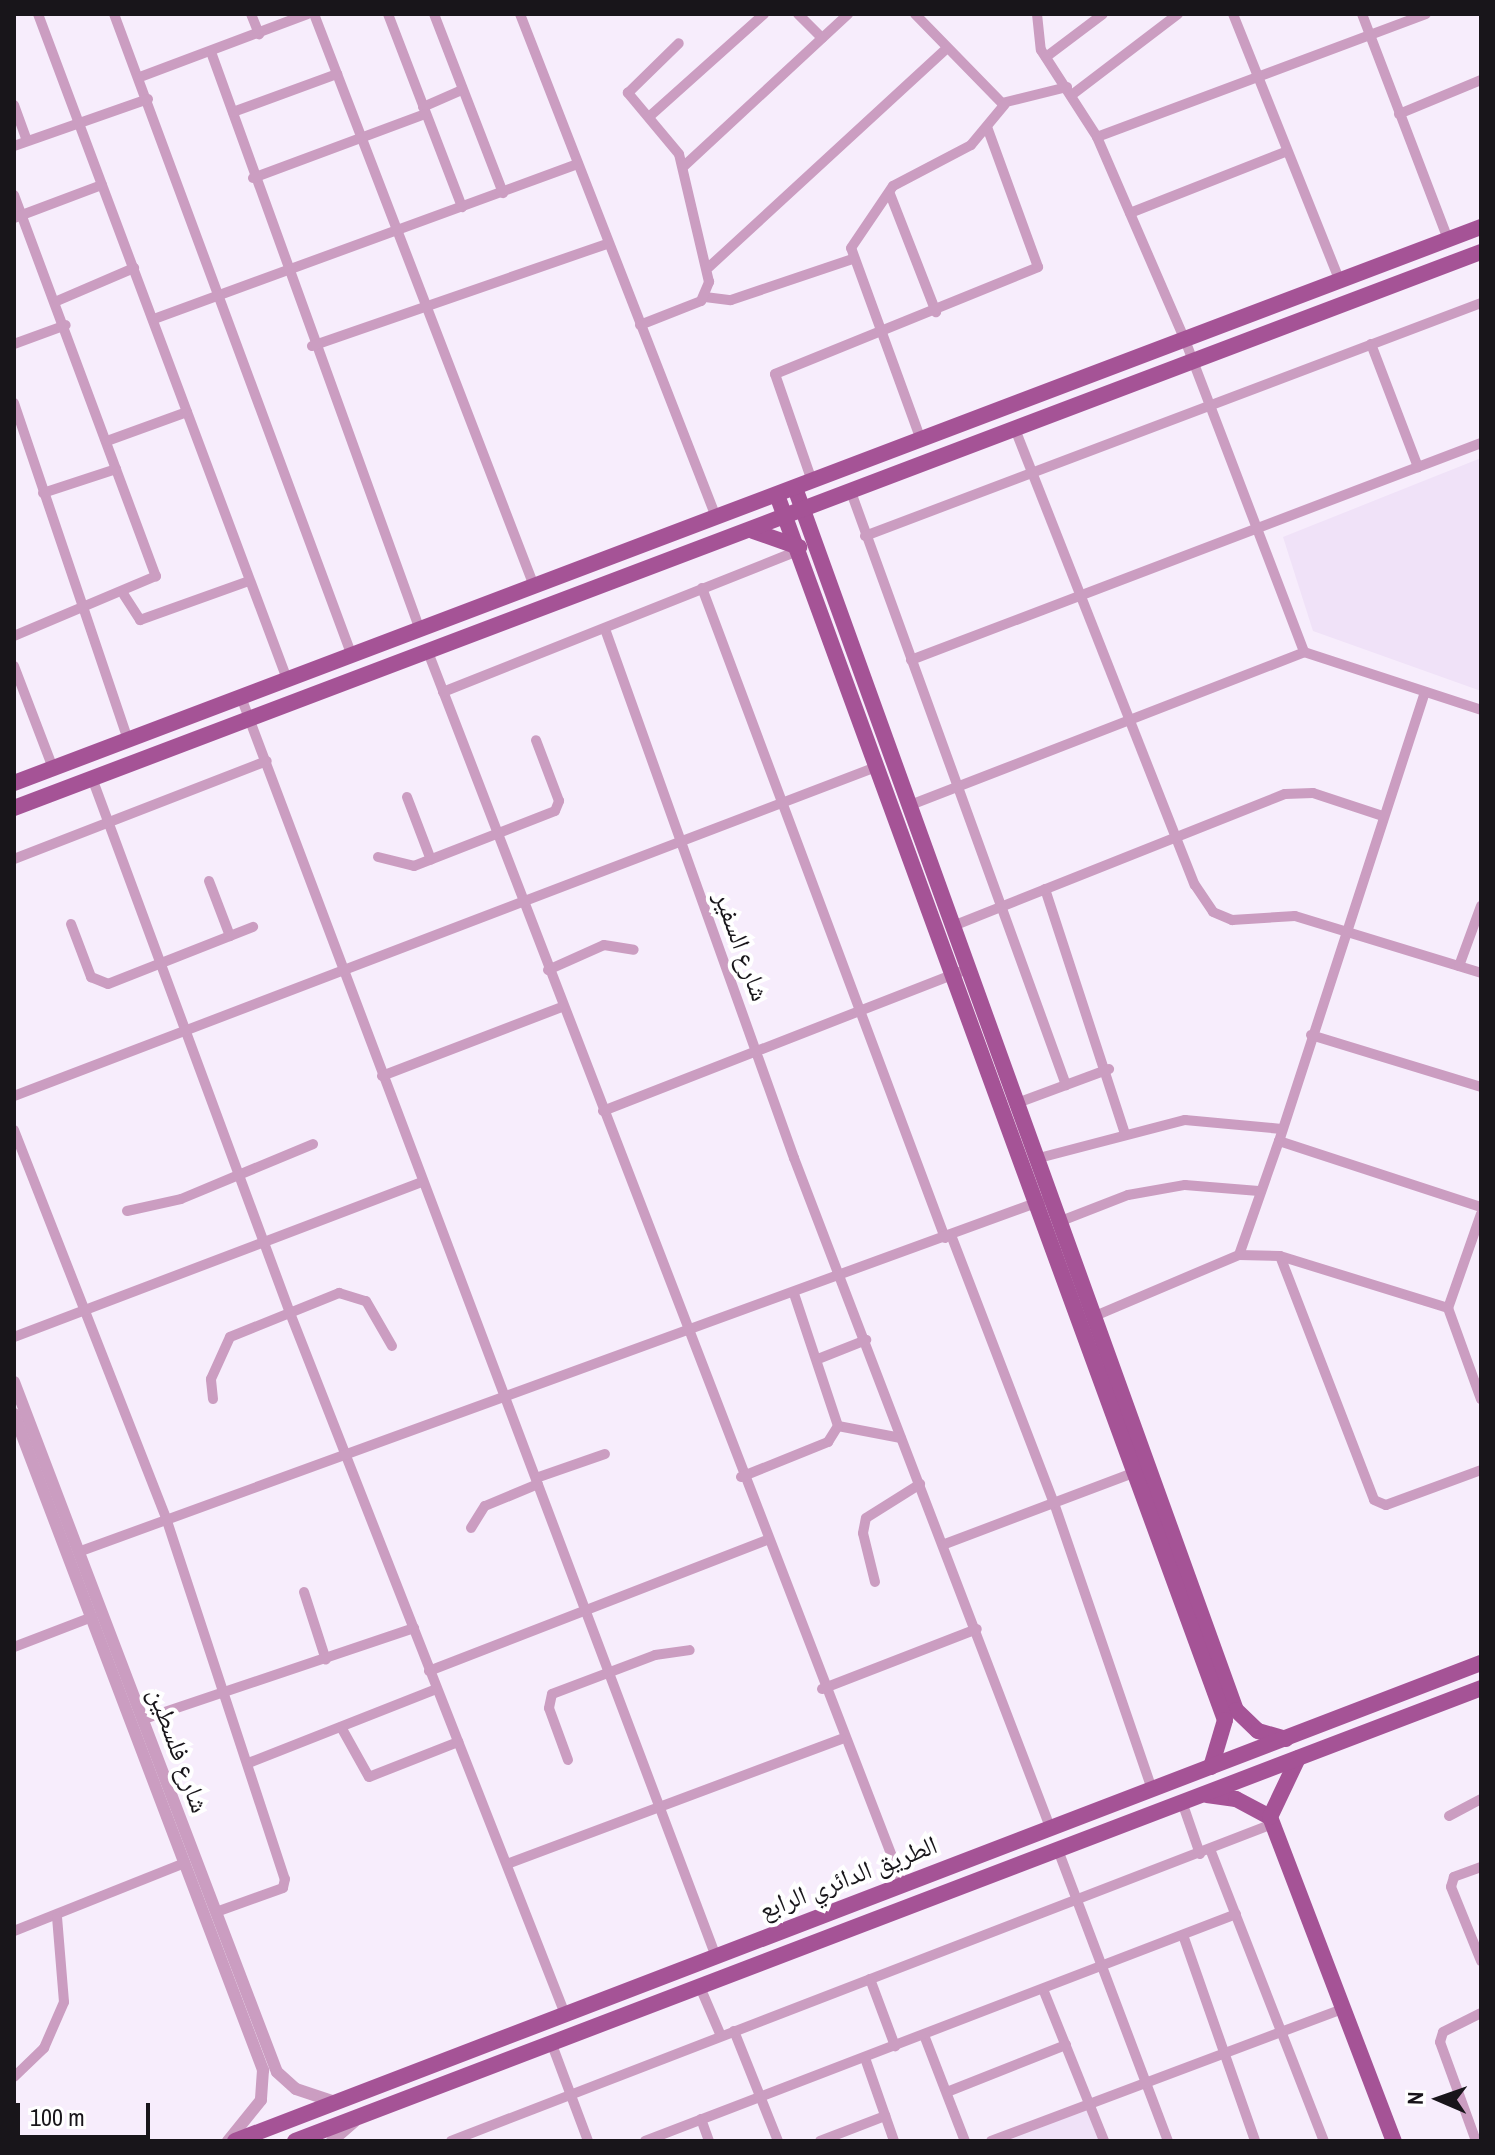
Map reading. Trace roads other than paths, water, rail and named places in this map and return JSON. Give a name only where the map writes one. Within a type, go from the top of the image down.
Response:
[{"type":"main road","points":[[14,783],[1481,227]]},
{"type":"main road","points":[[14,808],[752,531],[1481,252]]},
{"type":"main road","points":[[795,488],[794,514],[847,685],[1225,1720],[1211,1767]]},
{"type":"main road","points":[[777,495],[794,514]]},
{"type":"main road","points":[[824,502],[804,545],[865,679],[913,804],[953,926],[1020,1102],[1236,1710],[1258,1731],[1286,1739]]},
{"type":"main road","points":[[752,531],[804,545]]},
{"type":"main road","points":[[847,685],[865,679]]},
{"type":"main road","points":[[985,1066],[1003,1058]]},
{"type":"main road","name":"الطريق الدائري الرابع","points":[[235,2141],[902,1882],[1481,1663]]},
{"type":"main road","name":"الطريق الدائري الرابع","points":[[295,2141],[1481,1688]]},
{"type":"main road","points":[[1271,1821],[1298,1758]]},
{"type":"main road","points":[[1190,1799],[1236,1799],[1271,1821],[1394,2141]]},
{"type":"main road","points":[[786,1927],[796,1952]]},
{"type":"main road","points":[[743,1943],[755,1967]]},
{"type":"street","points":[[38,14],[287,679]]},
{"type":"street","points":[[114,14],[140,77],[352,656]]},
{"type":"street","points":[[251,14],[259,34]]},
{"type":"street","points":[[140,77],[311,14],[427,303],[534,586]]},
{"type":"street","points":[[388,14],[462,207]]},
{"type":"street","points":[[434,14],[503,193]]},
{"type":"street","points":[[520,14],[607,244],[716,517]]},
{"type":"street","points":[[650,116],[764,14]]},
{"type":"street","points":[[798,14],[822,38]]},
{"type":"street","points":[[683,167],[848,14]]},
{"type":"street","points":[[915,14],[946,49],[1005,104]]},
{"type":"street","points":[[1037,14],[1046,57],[1070,90],[1097,137],[1185,340],[1304,652]]},
{"type":"street","points":[[1046,57],[1103,14]]},
{"type":"street","points":[[921,440],[853,259],[854,242],[890,194],[971,145],[1005,104],[1070,90],[1178,14]]},
{"type":"street","points":[[1362,14],[1448,239]]},
{"type":"street","points":[[1097,137],[1426,14]]},
{"type":"street","points":[[1234,15],[1252,77],[1339,279]]},
{"type":"street","points":[[679,43],[627,91],[650,116],[683,167],[709,267],[705,297]]},
{"type":"street","points":[[709,267],[946,49]]},
{"type":"street","points":[[211,52],[312,346],[420,630]]},
{"type":"street","points":[[233,112],[337,74]]},
{"type":"street","points":[[1399,114],[1481,80]]},
{"type":"street","points":[[253,178],[362,138],[424,111],[462,90]]},
{"type":"street","points":[[14,146],[148,99]]},
{"type":"street","points":[[14,105],[27,141]]},
{"type":"street","points":[[812,481],[775,374],[936,312],[1038,267],[987,127]]},
{"type":"street","points":[[1130,213],[1285,152]]},
{"type":"street","points":[[154,319],[577,164]]},
{"type":"street","points":[[18,217],[102,185]]},
{"type":"street","points":[[890,194],[936,312]]},
{"type":"street","points":[[14,195],[18,217],[57,301],[156,576],[124,595],[14,636]]},
{"type":"street","points":[[312,346],[427,303],[607,244]]},
{"type":"street","points":[[640,325],[705,297],[731,300],[853,259]]},
{"type":"street","points":[[57,301],[134,268]]},
{"type":"street","points":[[865,536],[1481,303]]},
{"type":"street","points":[[14,344],[66,325]]},
{"type":"street","points":[[1371,344],[1418,467]]},
{"type":"street","points":[[14,403],[82,612],[128,739]]},
{"type":"street","points":[[107,441],[187,412]]},
{"type":"street","points":[[1015,429],[1195,885],[1222,917],[1284,914],[1481,973]]},
{"type":"street","points":[[911,660],[1481,443]]},
{"type":"street","points":[[43,493],[116,469]]},
{"type":"street","points":[[851,492],[1066,1085]]},
{"type":"street","points":[[443,692],[605,629],[804,545]]},
{"type":"street","points":[[124,595],[140,620],[249,581]]},
{"type":"street","points":[[702,588],[948,1236],[1054,1503],[1152,1790]]},
{"type":"street","name":"شارع السفير","points":[[605,629],[756,1049],[1050,1827]]},
{"type":"street","points":[[428,652],[841,1739],[902,1882]]},
{"type":"street","points":[[913,804],[1304,652],[1481,710]]},
{"type":"street","points":[[14,666],[53,768]]},
{"type":"street","points":[[1239,1255],[1280,1135],[1380,815],[1425,692]]},
{"type":"street","points":[[241,697],[267,761],[342,974],[715,1954]]},
{"type":"street","points":[[378,857],[414,866],[559,807],[536,740]]},
{"type":"street","points":[[14,859],[267,761]]},
{"type":"street","points":[[14,1096],[342,974],[523,900],[876,767]]},
{"type":"street","points":[[92,778],[160,967],[266,1241],[290,1313],[565,2014]]},
{"type":"street","points":[[953,926],[1175,836],[1298,792],[1380,815]]},
{"type":"street","points":[[407,797],[431,860]]},
{"type":"street","points":[[209,881],[230,936]]},
{"type":"street","points":[[1045,889],[1109,1069],[1125,1134]]},
{"type":"street","points":[[1459,966],[1481,906]]},
{"type":"street","points":[[71,924],[95,981],[108,984],[160,967],[253,927]]},
{"type":"street","points":[[548,970],[604,945],[634,950]]},
{"type":"street","points":[[603,1111],[969,968]]},
{"type":"street","points":[[382,1076],[562,1007]]},
{"type":"street","points":[[1311,1035],[1481,1087]]},
{"type":"street","points":[[1020,1102],[1109,1069]]},
{"type":"street","points":[[1039,1158],[1185,1120],[1280,1135],[1481,1207]]},
{"type":"street","points":[[14,1130],[82,1311],[167,1521],[251,1762],[286,1883],[216,1912]]},
{"type":"street","points":[[127,1211],[242,1177],[313,1144]]},
{"type":"street","points":[[14,1337],[422,1182]]},
{"type":"street","points":[[1061,1221],[1128,1195],[1185,1185],[1259,1191]]},
{"type":"street","points":[[81,1551],[685,1329],[794,1294],[1053,1197]]},
{"type":"street","points":[[1481,1214],[1448,1308],[1481,1399]]},
{"type":"street","points":[[1095,1316],[1239,1255],[1280,1256],[1448,1308]]},
{"type":"street","points":[[1280,1256],[1374,1500],[1386,1505],[1481,1470]]},
{"type":"street","points":[[213,1399],[211,1379],[230,1337],[290,1313],[357,1293],[392,1346]]},
{"type":"street","points":[[741,1477],[828,1442],[838,1426],[794,1294]]},
{"type":"street","points":[[818,1359],[866,1340]]},
{"type":"street","name":"شارع فلسطين","points":[[14,1382],[92,1617],[263,2070],[261,2100],[228,2141]]},
{"type":"street","name":"شارع فلسطين","points":[[14,1414],[17,1430],[81,1551],[277,2072],[296,2089],[335,2102]]},
{"type":"street","points":[[838,1426],[901,1438]]},
{"type":"street","points":[[471,1528],[485,1506],[605,1454]]},
{"type":"street","points":[[945,1544],[1133,1473]]},
{"type":"street","points":[[875,1582],[863,1533],[866,1518],[920,1484]]},
{"type":"street","points":[[429,1671],[765,1541]]},
{"type":"street","points":[[304,1592],[326,1660]]},
{"type":"street","points":[[14,1647],[92,1617]]},
{"type":"street","points":[[144,1719],[414,1628]]},
{"type":"street","points":[[822,1689],[977,1629]]},
{"type":"street","points":[[568,1760],[549,1698],[606,1672],[690,1650]]},
{"type":"street","points":[[251,1762],[436,1689]]},
{"type":"street","points":[[341,1727],[369,1777],[458,1742]]},
{"type":"street","points":[[507,1864],[841,1739]]},
{"type":"street","points":[[1190,1799],[1205,1852],[1236,1914],[1324,2141]]},
{"type":"street","points":[[1449,1816],[1481,1799]]},
{"type":"street","points":[[451,2141],[1205,1852],[1271,1821]]},
{"type":"street","points":[[1058,1850],[1168,2141]]},
{"type":"street","points":[[14,1931],[185,1863]]},
{"type":"street","points":[[1481,1867],[1451,1882],[1481,1961]]},
{"type":"street","points":[[645,2141],[657,2139],[760,2096],[1236,1914]]},
{"type":"street","points":[[14,2077],[44,2048],[64,2002],[57,1916]]},
{"type":"street","points":[[1183,1935],[1255,2141]]},
{"type":"street","points":[[870,1979],[895,2046]]},
{"type":"street","points":[[700,1987],[721,2036]]},
{"type":"street","points":[[1043,1989],[1104,2141]]},
{"type":"street","points":[[991,2141],[1342,2009]]},
{"type":"street","points":[[1476,2141],[1440,2042],[1443,2032],[1481,2013]]},
{"type":"street","points":[[734,2031],[778,2141]]},
{"type":"street","points":[[924,2035],[965,2141]]},
{"type":"street","points":[[551,2042],[588,2141]]},
{"type":"street","points":[[947,2092],[1066,2045]]},
{"type":"street","points":[[865,2058],[894,2141]]},
{"type":"street","points":[[332,2141],[361,2115]]},
{"type":"street","points":[[820,2141],[885,2116]]},
{"type":"street","points":[[701,2119],[709,2141]]}]
